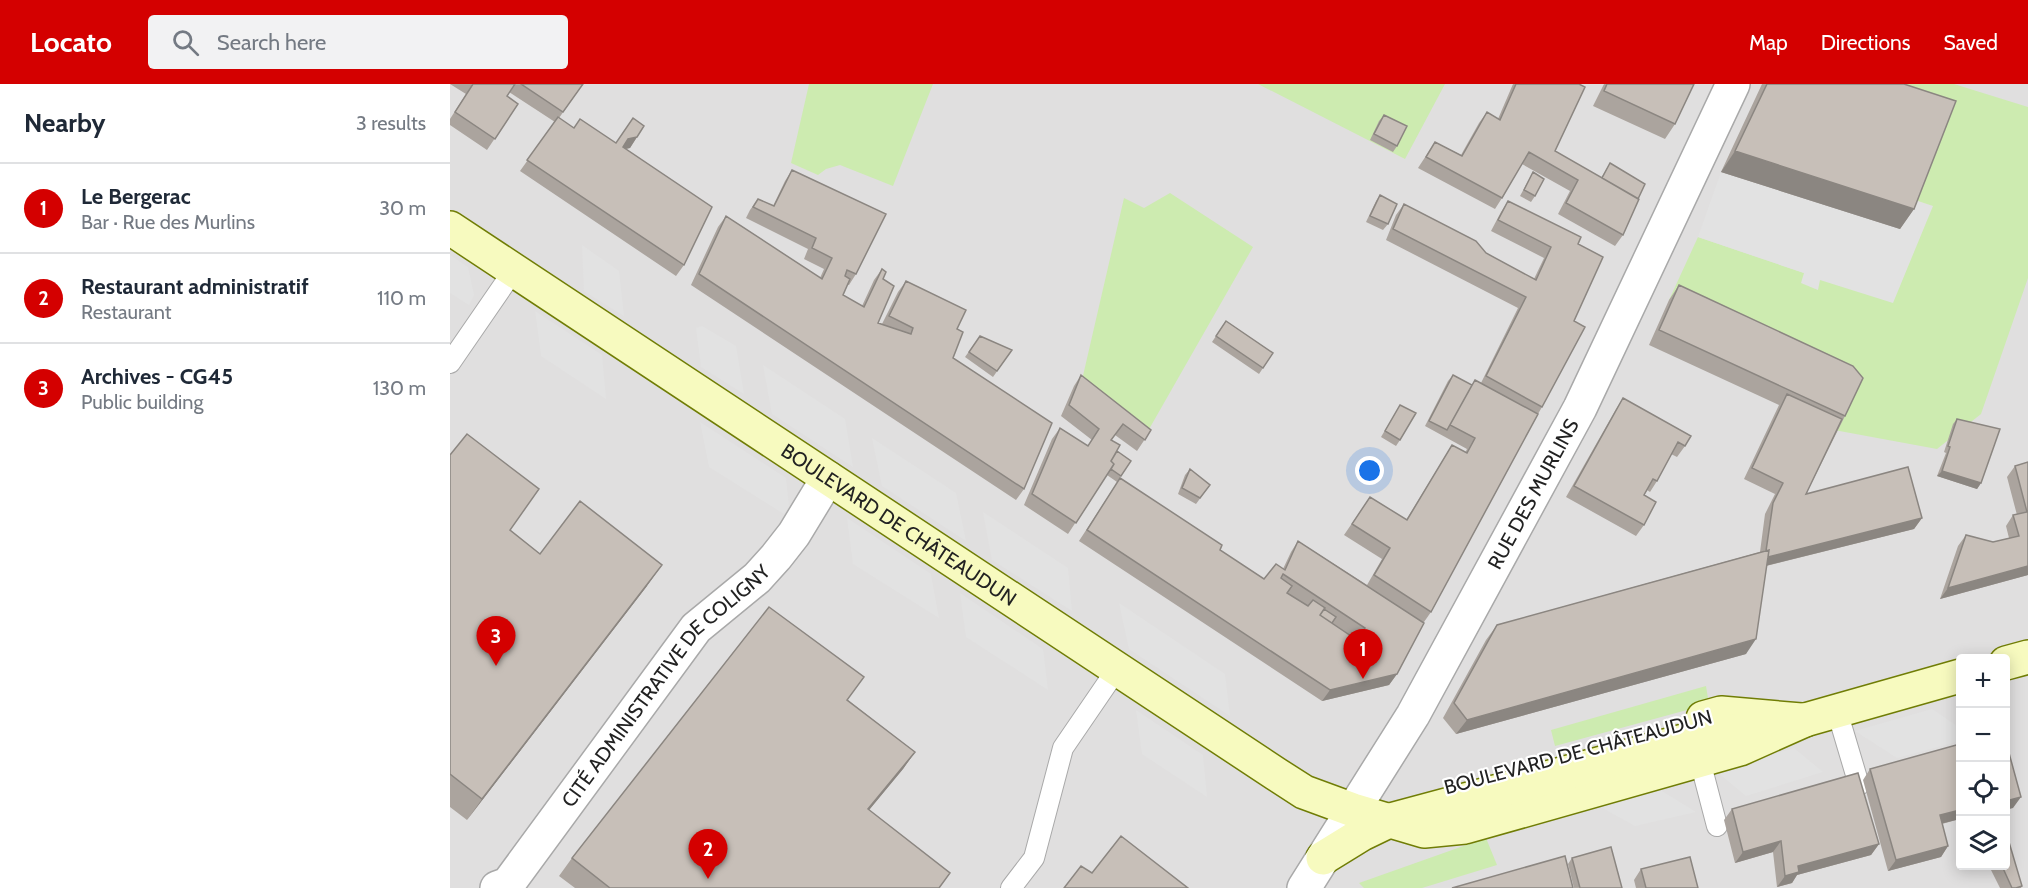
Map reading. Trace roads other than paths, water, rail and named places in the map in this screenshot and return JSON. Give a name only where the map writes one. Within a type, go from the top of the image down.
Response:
[{"type":"main road","name":"BOULEVARD DE CHÂTEAUDUN","points":[[450,228],[1304,792],[1353,810],[1424,831],[1465,827],[1740,749],[1805,720]]},
{"type":"main road","points":[[2010,662],[2028,657]]},
{"type":"main road","name":"BOULEVARD DE CHÂTEAUDUN","points":[[1323,858],[1362,834],[1389,821],[1434,807],[1706,735],[1805,720],[1956,677]]},
{"type":"main road","name":"BOULEVARD DE CHÂTEAUDUN","points":[[1353,810],[1430,792],[1720,713],[1805,720]]},
{"type":"street","name":"RUE DES MURLINS","points":[[1304,888],[1413,715],[1580,408],[1733,84]]},
{"type":"street","name":"CITÉ ADMINISTRATIVE DE COLIGNY","points":[[497,888],[508,884],[696,628],[757,578],[776,557],[794,534],[828,478]]},
{"type":"lane","points":[[450,363],[514,270]]},
{"type":"lane","points":[[1011,888],[1034,858],[1063,748],[1117,669]]},
{"type":"lane","points":[[1837,711],[1859,785]]},
{"type":"lane","points":[[1700,761],[1717,826]]},
{"type":"place","name":"Archives - CG45","points":[[496,666]]},
{"type":"place","name":"Le Bergerac","points":[[1363,679]]},
{"type":"place","name":"Restaurant administratif","points":[[708,879]]}]
